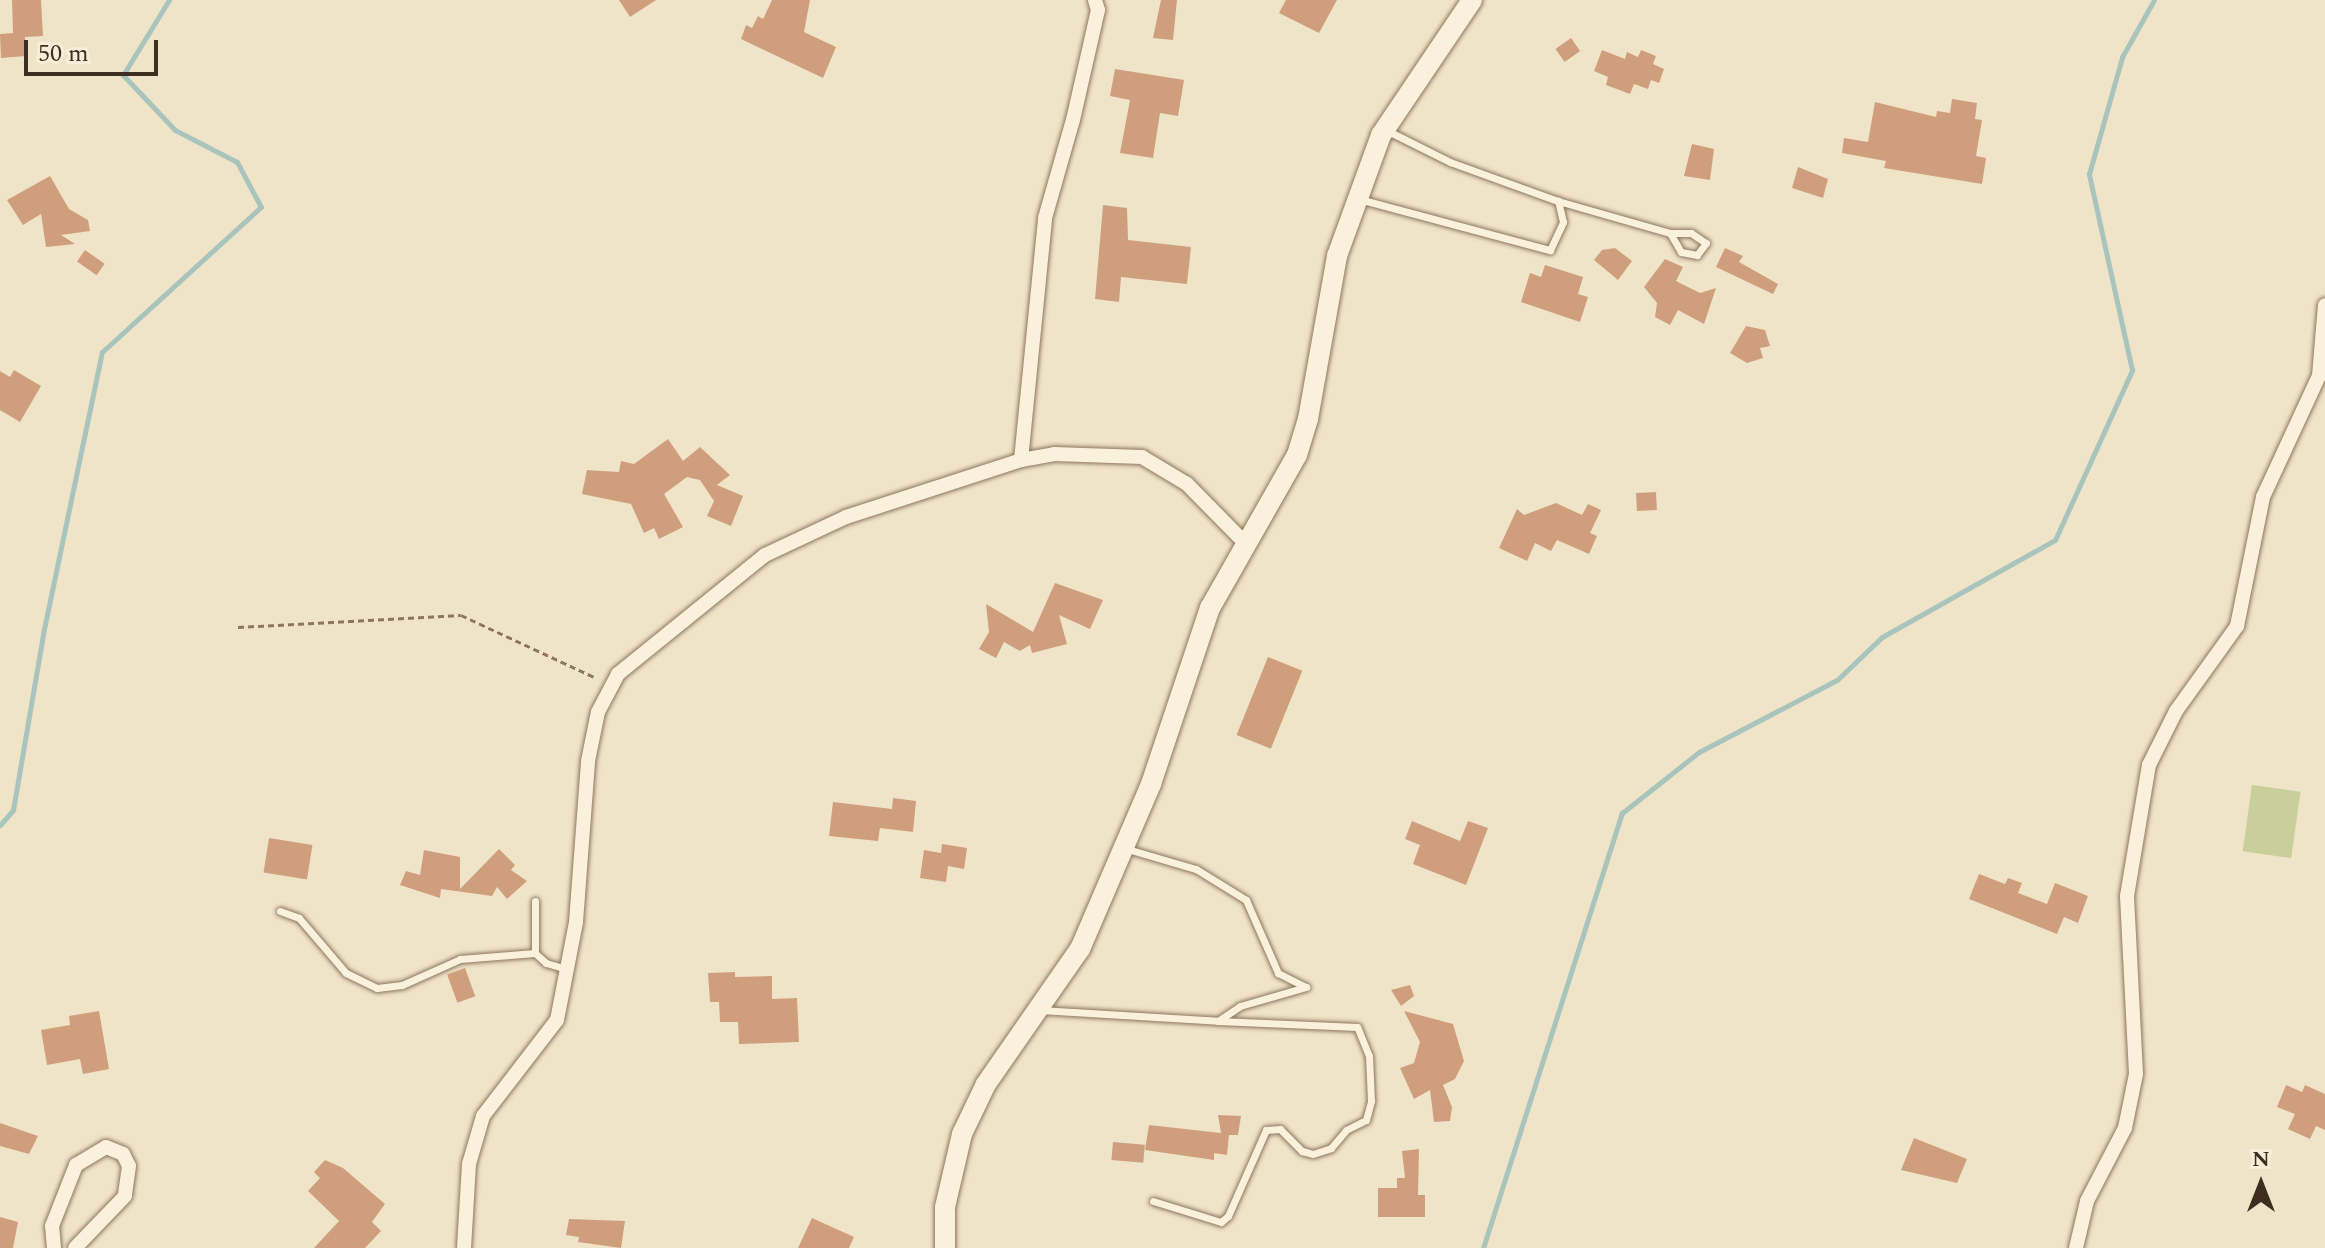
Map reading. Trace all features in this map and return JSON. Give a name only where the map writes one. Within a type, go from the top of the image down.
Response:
[{"type":"main road","points":[[945,1248],[945,1207],[962,1134],[986,1084],[1080,949],[1151,784],[1210,608],[1297,455],[1308,419],[1337,256],[1384,129],[1472,0]]},
{"type":"street","points":[[1021,460],[1040,245],[1098,10],[1095,0]]},
{"type":"street","points":[[2076,1248],[2087,1201],[2125,1128],[2136,1074],[2127,896],[2149,765],[2176,711],[2237,626],[2263,497],[2319,376],[2325,305]]},
{"type":"street","points":[[464,1248],[469,1164],[483,1116],[557,1020],[576,922],[588,761],[598,712],[611,685],[765,555],[846,517],[1021,460],[1054,454],[1142,457],[1187,484],[1246,544]]},
{"type":"street","points":[[54,1248],[55,1216],[76,1165],[106,1147],[123,1154],[129,1166],[125,1196],[75,1248]]},
{"type":"lane","points":[[1384,129],[1450,162],[1558,201],[1670,233],[1691,233],[1706,243],[1697,255],[1681,252],[1670,233]]},
{"type":"lane","points":[[1358,198],[1550,250],[1563,222],[1558,201]]},
{"type":"lane","points":[[1124,848],[1196,869],[1246,900],[1278,973],[1291,984],[1306,987],[1240,1006],[1218,1021]]},
{"type":"lane","points":[[535,901],[535,953]]},
{"type":"lane","points":[[280,911],[299,918],[346,973],[377,988],[402,985],[460,959],[535,953],[546,963],[567,969]]},
{"type":"lane","points":[[1038,1010],[1357,1027],[1369,1056],[1371,1101],[1366,1120],[1346,1130],[1331,1148],[1313,1154],[1302,1151],[1280,1129],[1266,1130],[1228,1216],[1221,1222],[1153,1201]]},
{"type":"path","points":[[238,627],[461,615],[611,685]]},
{"type":"green space","points":[[2252,785],[2301,792],[2291,858],[2243,851]]},
{"type":"building","points":[[12,0],[41,0],[43,36],[25,37],[26,56],[1,58],[0,34],[13,33]]},
{"type":"building","points":[[619,0],[656,0],[630,17]]},
{"type":"building","points":[[772,0],[810,0],[804,32],[836,47],[823,78],[741,39],[746,25],[752,28],[758,16],[763,19]]},
{"type":"building","points":[[1161,0],[1177,0],[1173,40],[1153,38]]},
{"type":"building","points":[[1286,0],[1337,0],[1319,33],[1279,13]]},
{"type":"building","points":[[1571,38],[1580,51],[1565,62],[1555,49]]},
{"type":"building","points":[[1602,50],[1625,59],[1627,52],[1638,57],[1641,50],[1656,56],[1653,64],[1664,69],[1659,83],[1651,80],[1648,89],[1634,84],[1630,94],[1606,85],[1608,77],[1594,71]]},
{"type":"building","points":[[1115,69],[1184,80],[1178,116],[1160,113],[1153,158],[1120,153],[1130,100],[1110,96]]},
{"type":"building","points":[[1952,99],[1977,103],[1975,119],[1982,120],[1976,156],[1986,158],[1982,184],[1884,168],[1886,161],[1842,153],[1844,138],[1868,142],[1875,102],[1936,117],[1937,111],[1950,113]]},
{"type":"building","points":[[1692,144],[1714,149],[1710,180],[1684,176]]},
{"type":"building","points":[[1798,167],[1828,179],[1823,198],[1792,188]]},
{"type":"building","points":[[50,176],[69,209],[88,220],[90,231],[61,235],[75,244],[46,247],[41,214],[23,225],[7,200]]},
{"type":"building","points":[[1103,205],[1127,208],[1128,240],[1191,247],[1187,284],[1121,277],[1119,302],[1095,299]]},
{"type":"building","points":[[1615,248],[1632,261],[1618,280],[1594,260],[1602,250]]},
{"type":"building","points":[[1725,248],[1743,256],[1739,262],[1778,284],[1773,294],[1716,267]]},
{"type":"building","points":[[85,250],[105,264],[97,275],[77,261]]},
{"type":"building","points":[[1665,259],[1683,267],[1676,281],[1700,293],[1716,288],[1704,324],[1678,310],[1670,325],[1655,317],[1657,303],[1644,287]]},
{"type":"building","points":[[1545,265],[1583,277],[1578,294],[1588,297],[1580,322],[1521,302],[1530,273],[1541,277]]},
{"type":"building","points":[[1746,326],[1765,330],[1770,346],[1760,348],[1763,358],[1747,363],[1730,353]]},
{"type":"building","points":[[14,370],[41,386],[20,422],[0,410],[0,371],[10,377]]},
{"type":"building","points":[[668,439],[683,461],[700,447],[730,475],[717,485],[743,496],[731,526],[707,516],[714,501],[700,480],[687,477],[664,494],[683,527],[659,539],[654,528],[644,533],[631,504],[582,494],[587,470],[619,472],[621,461],[634,464]]},
{"type":"building","points":[[1656,492],[1657,510],[1637,511],[1636,493]]},
{"type":"building","points":[[1556,503],[1582,515],[1588,504],[1601,510],[1590,533],[1597,536],[1589,554],[1557,540],[1551,551],[1535,543],[1527,561],[1499,548],[1517,509],[1524,515]]},
{"type":"building","points":[[1055,583],[1103,600],[1090,629],[1059,615],[1067,644],[1032,653],[1030,645],[1020,651],[1004,642],[996,658],[979,649],[989,632],[986,604],[1033,632]]},
{"type":"building","points":[[1268,657],[1302,671],[1271,749],[1237,735]]},
{"type":"building","points":[[893,798],[916,801],[913,832],[880,828],[878,841],[829,836],[833,802],[892,809]]},
{"type":"building","points":[[1412,821],[1460,841],[1468,821],[1488,828],[1466,885],[1413,864],[1420,845],[1405,839]]},
{"type":"building","points":[[269,838],[312,845],[307,879],[264,873]]},
{"type":"building","points":[[942,844],[967,848],[964,869],[948,866],[946,882],[920,878],[924,850],[941,853]]},
{"type":"building","points":[[499,849],[515,865],[511,870],[527,881],[507,899],[497,887],[492,896],[441,889],[440,898],[400,885],[406,871],[420,875],[424,850],[460,857],[460,889]]},
{"type":"building","points":[[1979,874],[2005,884],[2008,878],[2022,883],[2018,893],[2047,904],[2055,883],[2088,896],[2078,923],[2064,917],[2057,934],[1969,899]]},
{"type":"building","points":[[465,968],[475,996],[457,1003],[447,974]]},
{"type":"building","points":[[735,972],[735,977],[772,976],[772,999],[797,998],[799,1042],[739,1044],[738,1022],[720,1022],[719,1002],[710,1002],[708,973]]},
{"type":"building","points":[[1410,985],[1414,996],[1401,1006],[1391,990]]},
{"type":"building","points":[[99,1011],[109,1069],[83,1074],[80,1059],[47,1065],[41,1030],[70,1025],[69,1016]]},
{"type":"building","points":[[1404,1011],[1453,1024],[1464,1061],[1455,1079],[1443,1085],[1452,1107],[1450,1121],[1434,1122],[1430,1090],[1414,1099],[1400,1068],[1414,1063],[1420,1042]]},
{"type":"building","points":[[2286,1085],[2302,1092],[2305,1085],[2325,1094],[2325,1130],[2316,1126],[2310,1139],[2288,1129],[2295,1114],[2277,1107]]},
{"type":"building","points":[[1218,1115],[1241,1116],[1238,1135],[1229,1135],[1227,1155],[1214,1153],[1214,1160],[1145,1150],[1149,1125],[1221,1133]]},
{"type":"building","points":[[0,1123],[38,1136],[29,1154],[0,1146]]},
{"type":"building","points":[[1914,1138],[1967,1159],[1957,1183],[1901,1170]]},
{"type":"building","points":[[1113,1142],[1145,1145],[1143,1163],[1111,1160]]},
{"type":"building","points":[[1419,1149],[1418,1195],[1425,1195],[1425,1217],[1378,1217],[1378,1188],[1397,1188],[1397,1178],[1405,1178],[1402,1151]]},
{"type":"building","points":[[325,1160],[343,1168],[385,1204],[372,1222],[381,1231],[365,1248],[314,1248],[339,1221],[308,1191],[320,1178],[314,1172]]},
{"type":"building","points":[[0,1217],[18,1222],[13,1248],[0,1248]]},
{"type":"building","points":[[812,1218],[854,1237],[849,1248],[798,1248]]},
{"type":"building","points":[[569,1219],[625,1221],[621,1248],[578,1242],[579,1237],[566,1235]]},
{"type":"waterway","points":[[0,825],[13,810],[44,629],[102,352],[261,207],[237,162],[175,130],[123,75],[169,0]]},
{"type":"waterway","points":[[1483,1248],[1622,813],[1699,752],[1837,680],[1882,637],[2055,540],[2132,370],[2089,174],[2122,57],[2154,0]]}]
